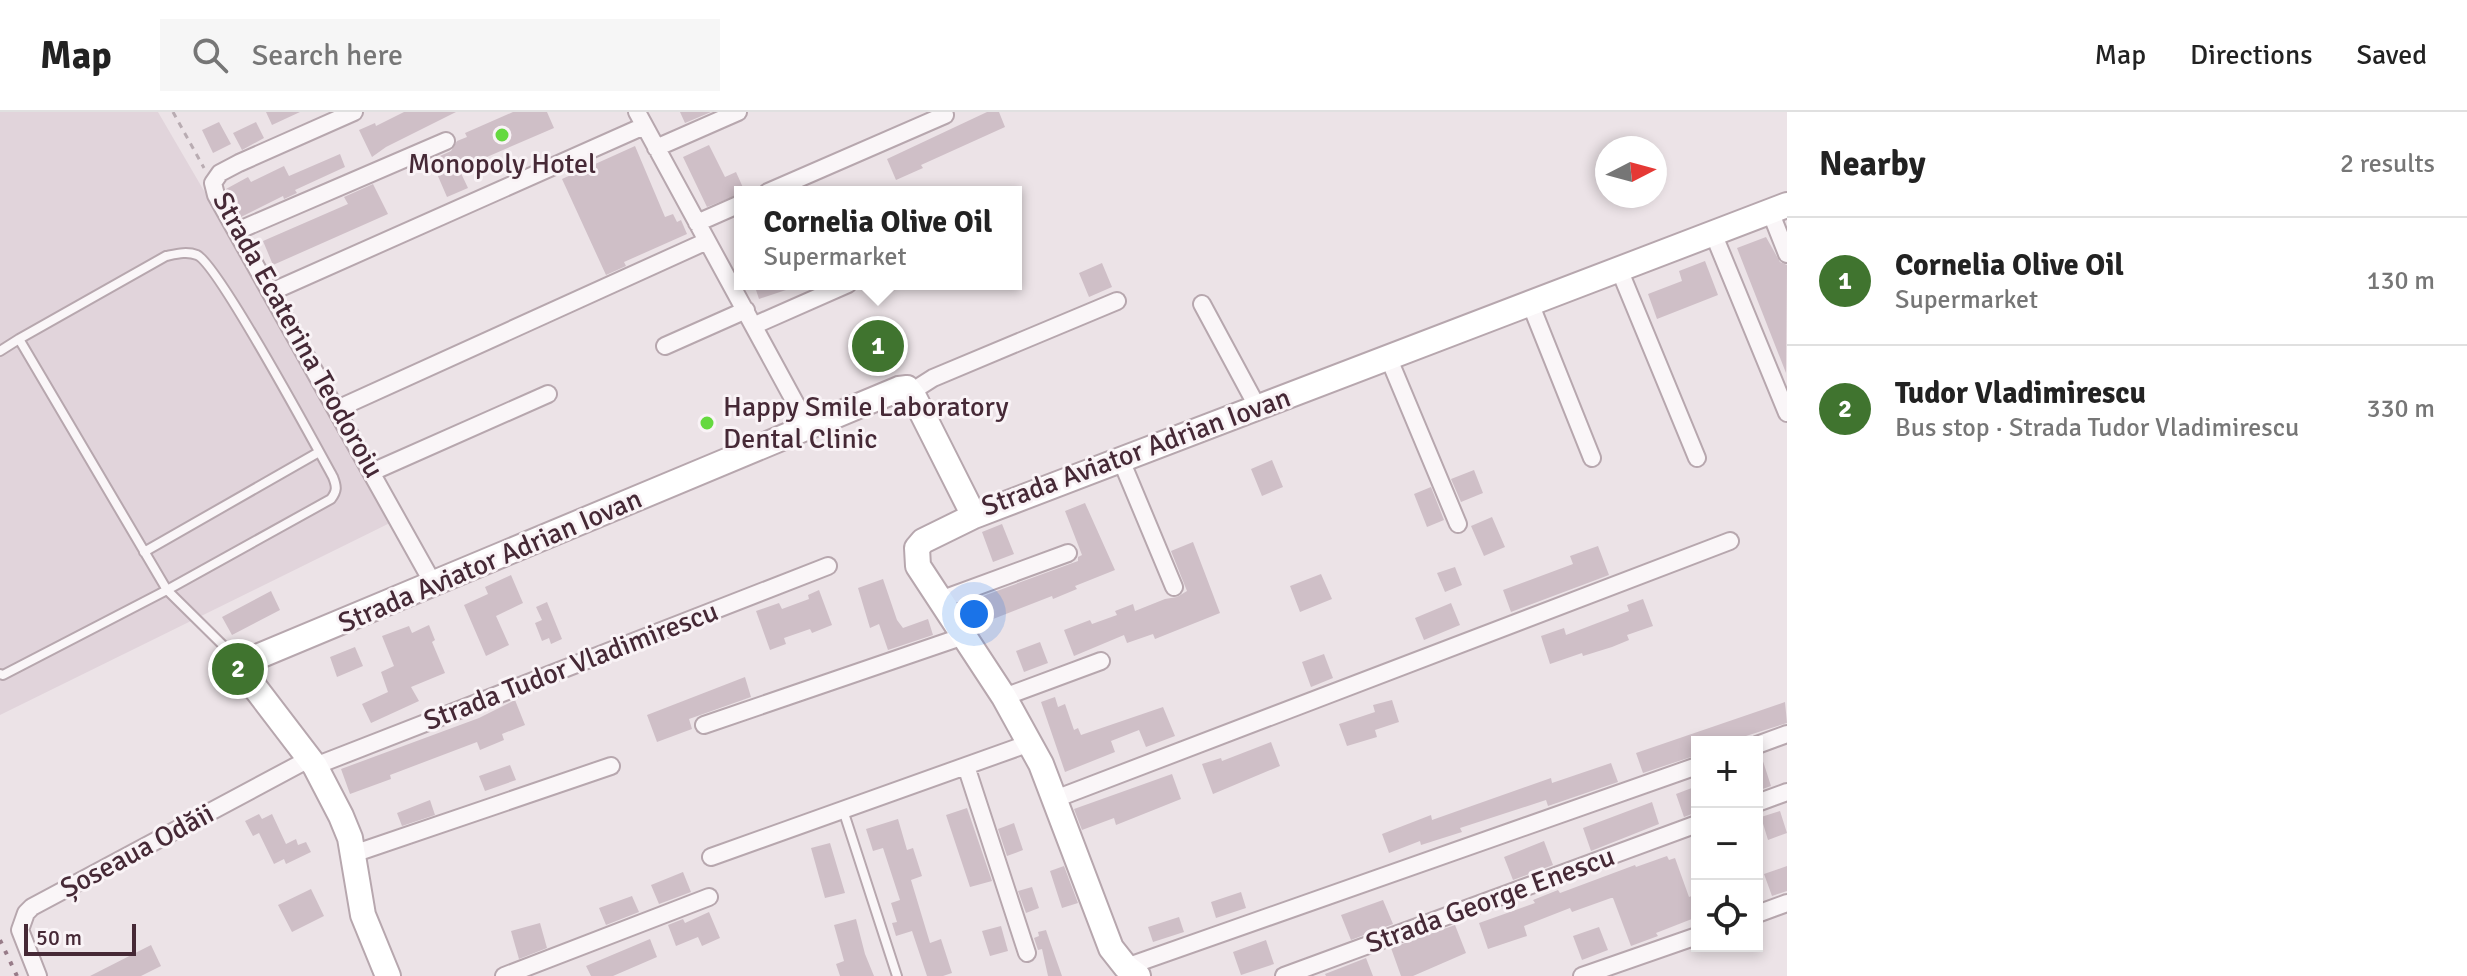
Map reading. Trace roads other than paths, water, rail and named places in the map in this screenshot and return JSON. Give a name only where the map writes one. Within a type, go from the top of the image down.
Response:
[{"type":"street","name":"Strada Ecaterina Teodoroiu","points":[[354,112],[239,163],[220,173],[213,183],[216,195],[434,585]]},
{"type":"street","points":[[656,148],[738,112]]},
{"type":"street","points":[[782,186],[945,115]]},
{"type":"street","points":[[271,292],[640,119],[734,289]]},
{"type":"street","points":[[237,231],[446,141]]},
{"type":"street","points":[[697,223],[734,207]]},
{"type":"street","points":[[1778,208],[1787,254]]},
{"type":"street","name":"Strada Aviator Adrian Iovan","points":[[245,667],[252,659],[892,391],[907,388],[911,392],[974,516],[1778,208]]},
{"type":"street","points":[[1713,233],[1787,413]]},
{"type":"street","points":[[337,409],[707,241]]},
{"type":"street","points":[[1619,269],[1697,458]]},
{"type":"street","points":[[735,290],[809,428]]},
{"type":"street","points":[[755,325],[834,290]]},
{"type":"street","points":[[911,392],[933,378],[1117,301]]},
{"type":"street","points":[[1530,303],[1592,458]]},
{"type":"street","points":[[1202,304],[1258,408]]},
{"type":"street","points":[[665,346],[746,310]]},
{"type":"street","points":[[1389,359],[1458,524]]},
{"type":"street","points":[[372,472],[548,394]]},
{"type":"street","points":[[1121,460],[1174,587]]},
{"type":"street","points":[[974,516],[923,541],[917,548],[918,566],[1004,697],[1030,743],[1055,799],[1111,948],[1132,972],[1691,768]]},
{"type":"street","points":[[1055,799],[1730,541]]},
{"type":"street","points":[[940,600],[1068,553]]},
{"type":"street","name":"Strada Tudor Vladimirescu","points":[[312,763],[828,566]]},
{"type":"street","points":[[704,725],[964,636]]},
{"type":"street","points":[[1004,697],[1101,661]]},
{"type":"street","points":[[245,667],[247,677],[312,763],[341,816],[353,854],[363,915],[388,976]]},
{"type":"street","points":[[1763,743],[1787,734]]},
{"type":"street","points":[[711,857],[1030,743]]},
{"type":"street","name":"Șoseaua Odăii","points":[[38,976],[20,930],[26,913],[32,907],[312,763]]},
{"type":"street","points":[[353,854],[611,766]]},
{"type":"street","points":[[966,766],[1027,953]]},
{"type":"street","points":[[1763,801],[1787,792]]},
{"type":"street","name":"Strada George Enescu","points":[[1284,976],[1691,826]]},
{"type":"street","points":[[504,976],[709,897]]},
{"type":"street","points":[[1763,912],[1787,903]]},
{"type":"street","points":[[1582,976],[1691,938]]},
{"type":"lane","points":[[0,351],[166,256],[183,253],[197,255],[209,264],[337,486],[331,499],[167,590],[0,674]]},
{"type":"lane","points":[[19,339],[167,590],[245,667]]},
{"type":"lane","points":[[144,552],[319,452]]},
{"type":"lane","points":[[843,809],[897,976]]},
{"type":"railway","points":[[0,940],[17,976]]},
{"type":"place","name":"Monopoly Hotel","points":[[502,135]]},
{"type":"place","name":"Cornelia Olive Oil","points":[[878,346]]},
{"type":"place","name":"Happy Smile Laboratory Dental Clinic","points":[[707,423]]},
{"type":"place","name":"Tudor Vladimirescu","points":[[238,669]]}]
